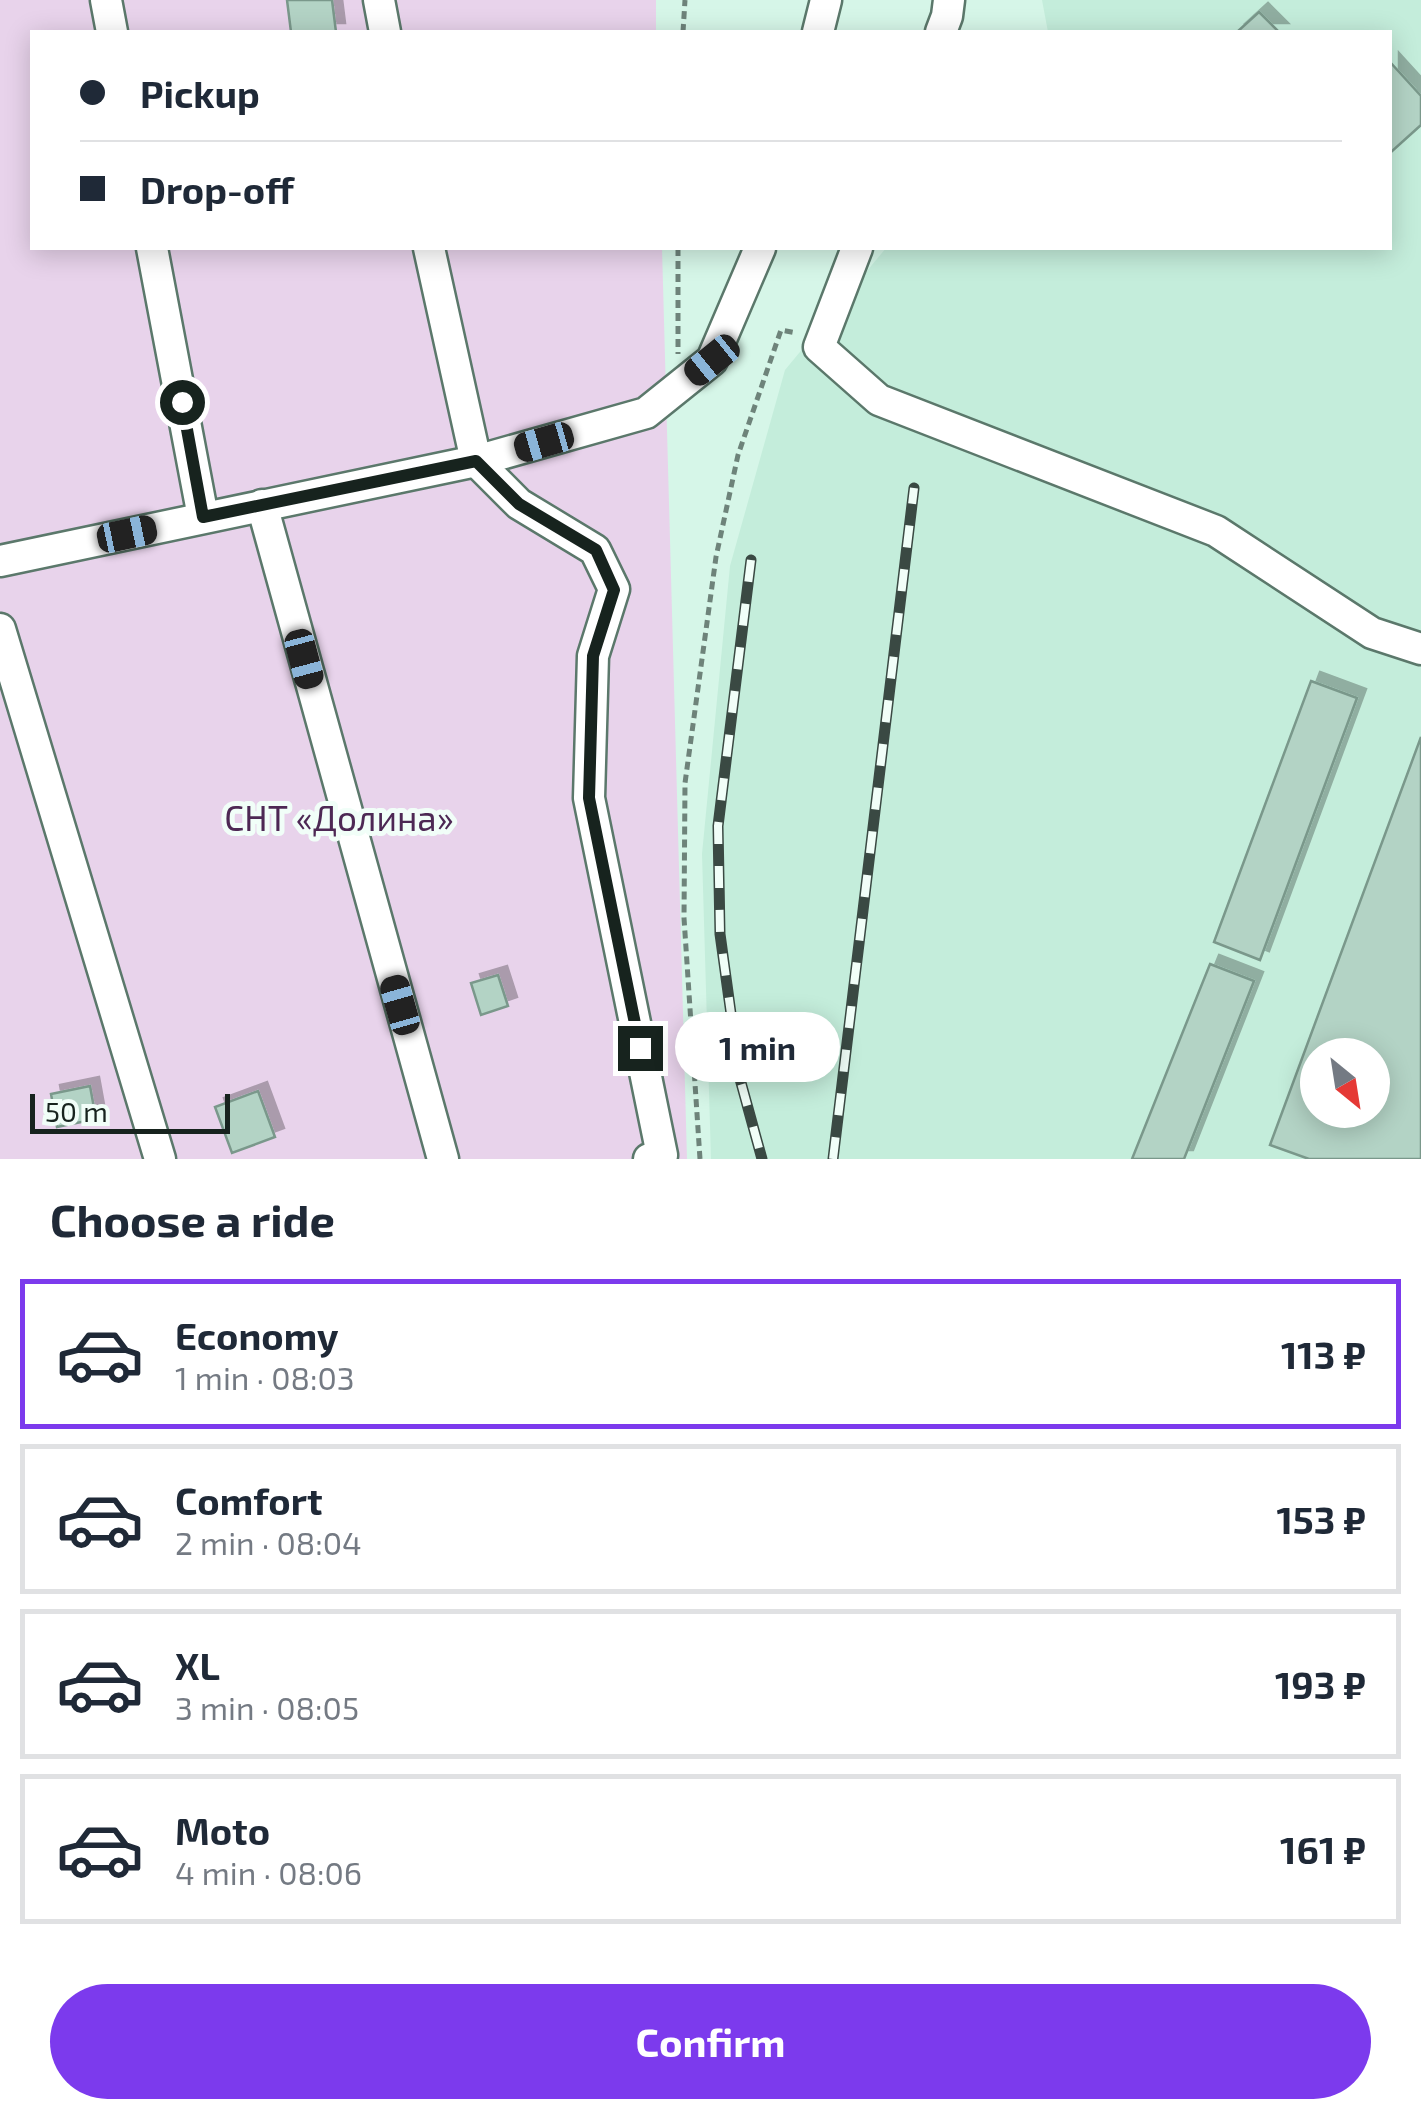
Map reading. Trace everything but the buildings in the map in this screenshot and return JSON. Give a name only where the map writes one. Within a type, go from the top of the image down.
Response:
[{"type":"street","points":[[106,0],[112,30]]},
{"type":"street","points":[[379,0],[385,30]]},
{"type":"street","points":[[818,30],[826,0]]},
{"type":"street","points":[[942,30],[949,0]]},
{"type":"street","points":[[152,250],[203,517]]},
{"type":"street","points":[[430,250],[476,461],[519,504],[596,550],[614,590],[593,656],[589,798],[662,1155],[648,1159]]},
{"type":"street","points":[[0,562],[476,461],[646,413],[712,360],[759,250]]},
{"type":"street","points":[[855,250],[819,347],[879,400],[1216,530],[1372,633],[1421,650]]},
{"type":"street","points":[[262,505],[442,1159]]},
{"type":"street","points":[[0,629],[160,1159]]},
{"type":"path","points":[[683,30],[685,0]]},
{"type":"path","points":[[678,250],[678,387]]},
{"type":"path","points":[[700,1159],[684,918],[685,783],[716,557],[738,455],[781,330],[823,336]]},
{"type":"shaded area","points":[[1042,0],[1421,0],[1421,1159],[711,1159],[702,854],[730,566],[785,370],[884,250],[1392,250],[1392,30],[1048,30]]},
{"type":"green space","name":"СНТ «Долина»","points":[[0,0],[656,0],[656,30],[30,30],[30,250],[662,250],[687,1159],[0,1159]]},
{"type":"railway","points":[[833,1159],[914,488]]},
{"type":"railway","points":[[751,560],[718,826],[720,934],[740,1079],[762,1159]]},
{"type":"route","points":[[182,402],[203,517],[476,461],[519,504],[596,550],[614,590],[593,656],[589,798],[640,1048]]}]
